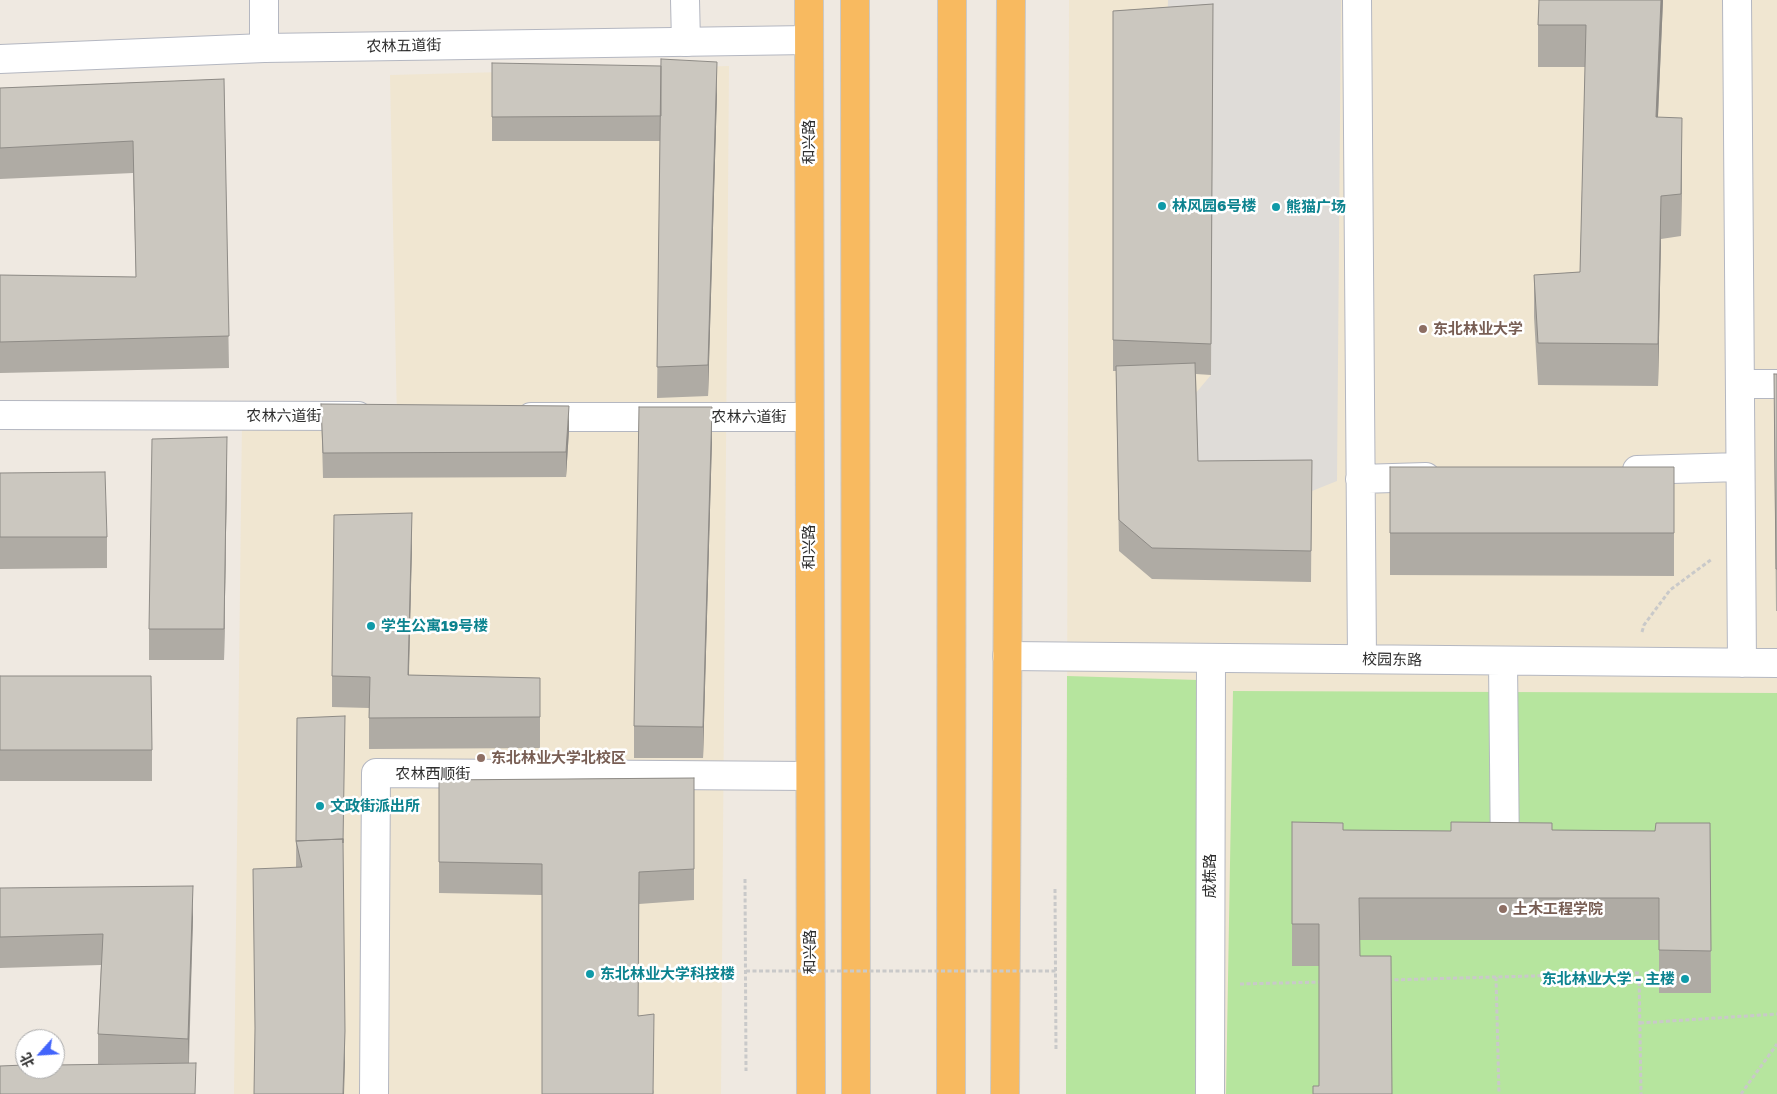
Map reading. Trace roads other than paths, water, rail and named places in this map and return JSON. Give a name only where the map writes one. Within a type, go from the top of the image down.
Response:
[{"type":"highway","name":"和兴路","points":[[808,0],[810,1094]]},
{"type":"highway","points":[[855,0],[856,1094]]},
{"type":"highway","points":[[951,1094],[952,0]]},
{"type":"highway","points":[[1005,1094],[1011,0]]},
{"type":"street","points":[[264,0],[264,48]]},
{"type":"street","points":[[685,0],[686,42]]},
{"type":"street","points":[[1356,0],[1362,660]]},
{"type":"street","points":[[1738,0],[1742,663]]},
{"type":"street","name":"农林五道街","points":[[0,59],[264,48],[809,40]]},
{"type":"street","points":[[1740,384],[1777,384]]},
{"type":"street","name":"农林六道街","points":[[0,416],[379,416]]},
{"type":"street","name":"农林六道街","points":[[508,417],[808,417]]},
{"type":"street","points":[[1614,471],[1740,467]]},
{"type":"street","points":[[1360,479],[1448,476]]},
{"type":"street","name":"校园东路","points":[[1007,656],[1777,663]]},
{"type":"street","name":"成栋路","points":[[1210,658],[1210,1094]]},
{"type":"street","points":[[1503,661],[1505,865]]},
{"type":"street","name":"农林西顺街","points":[[374,1094],[376,773],[810,776]]},
{"type":"place","name":"林风园6号楼","points":[[1162,206]]},
{"type":"place","name":"熊猫广场","points":[[1276,207]]},
{"type":"place","name":"东北林业大学","points":[[1423,329]]},
{"type":"place","name":"学生公寓19号楼","points":[[371,626]]},
{"type":"place","name":"东北林业大学北校区","points":[[481,758]]},
{"type":"place","name":"文政街派出所","points":[[320,806]]},
{"type":"place","name":"土木工程学院","points":[[1503,909]]},
{"type":"place","name":"东北林业大学科技楼","points":[[590,974]]},
{"type":"place","name":"东北林业大学 - 主楼","points":[[1685,979]]}]
